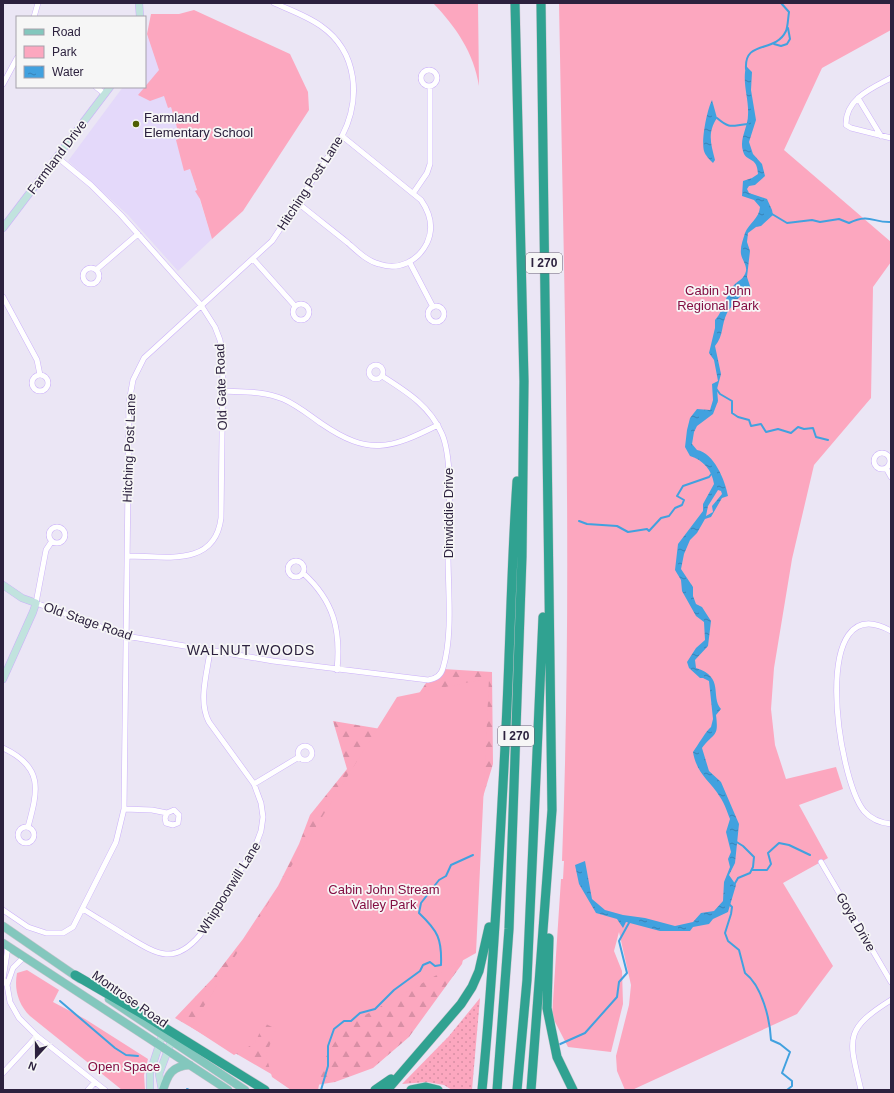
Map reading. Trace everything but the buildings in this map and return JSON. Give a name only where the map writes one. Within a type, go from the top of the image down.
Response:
[{"type":"highway","name":"I 270","points":[[497,1090],[509,929],[522,564],[524,382],[515,3]]},
{"type":"highway","name":"I 270","points":[[531,1090],[547,897],[552,810],[540,3]]},
{"type":"highway","name":"I 270","points":[[482,1090],[489,1020],[505,747],[512,555],[524,382]]},
{"type":"highway","name":"I 270","points":[[516,1090],[527,980],[547,523]]},
{"type":"highway","points":[[387,1090],[461,1004],[472,987],[479,971],[496,897]]},
{"type":"highway","points":[[547,897],[550,917],[547,1008],[557,1056],[573,1090]]},
{"type":"highway","points":[[75,975],[144,1015],[265,1090]]},
{"type":"highway","points":[[375,1090],[385,1084],[414,1057]]},
{"type":"highway","points":[[411,1090],[426,1087],[438,1090]]},
{"type":"main road","name":"Montrose Road","points":[[3,926],[162,1036],[245,1090]]},
{"type":"main road","name":"Montrose Road","points":[[6,945],[228,1090]]},
{"type":"main road","points":[[162,1090],[171,1070],[180,1065],[190,1065]]},
{"type":"street","points":[[34,16],[38,3]]},
{"type":"street","points":[[139,3],[140,16]]},
{"type":"street","name":"Hitching Post Lane","points":[[3,910],[28,927],[46,933],[63,933],[73,927],[116,842],[124,809],[129,402],[133,380],[144,358],[272,241],[342,136],[350,119],[354,100],[352,71],[346,54],[336,39],[320,26],[274,3]]},
{"type":"street","points":[[3,84],[16,60]]},
{"type":"street","points":[[891,78],[862,94],[858,98],[848,112],[846,124],[863,132],[891,138]]},
{"type":"street","points":[[414,192],[427,173],[430,164],[430,87]]},
{"type":"street","points":[[97,88],[105,94]]},
{"type":"street","name":"Farmland Drive","points":[[3,228],[109,88]]},
{"type":"street","points":[[858,98],[880,136]]},
{"type":"street","points":[[298,203],[372,262],[384,266],[396,266],[410,263],[424,249],[429,238],[431,226],[427,208],[414,192],[342,136]]},
{"type":"street","name":"Old Gate Road","points":[[57,157],[101,195],[138,234],[201,305],[212,320],[220,340],[223,358],[221,518],[214,540],[205,549],[187,556],[127,556]]},
{"type":"street","points":[[96,270],[138,234]]},
{"type":"street","points":[[253,259],[295,306]]},
{"type":"street","points":[[410,263],[433,307]]},
{"type":"street","points":[[3,297],[36,360],[40,375]]},
{"type":"street","name":"Dinwiddie Drive","points":[[382,376],[422,404],[438,425],[446,445],[448,475],[448,629],[443,669],[438,677]]},
{"type":"street","points":[[223,391],[263,393],[275,396],[294,405],[336,434],[355,443],[365,445],[383,446],[404,442],[438,425]]},
{"type":"street","points":[[886,468],[891,477]]},
{"type":"street","points":[[3,678],[5,668],[36,603],[46,550],[52,541]]},
{"type":"street","points":[[303,573],[318,590],[331,611],[338,636],[337,670]]},
{"type":"street","name":"Old Stage Road","points":[[3,585],[22,598],[126,636],[210,651],[337,670],[428,680],[438,677]]},
{"type":"street","points":[[891,630],[878,624],[865,624],[854,630],[846,638],[840,657],[837,698],[839,728],[844,758],[856,797],[865,812],[871,817],[883,823],[891,824]]},
{"type":"street","name":"Whippoorwill Lane","points":[[83,909],[152,951],[168,954],[181,952],[190,946],[200,935],[259,838],[262,811],[259,796],[254,784],[209,722],[204,712],[203,698],[210,651]]},
{"type":"street","points":[[3,748],[22,759],[30,767],[34,777],[37,789],[28,827]]},
{"type":"street","points":[[254,784],[299,757]]},
{"type":"street","points":[[124,809],[152,810],[167,813]]},
{"type":"street","name":"Goya Drive","points":[[821,862],[891,982]]},
{"type":"street","points":[[6,945],[3,979],[10,1002],[19,1018],[37,1036],[105,1090]]},
{"type":"street","points":[[6,989],[14,968],[24,957]]},
{"type":"street","points":[[861,1090],[852,1049],[854,1034],[865,1017],[891,1000]]},
{"type":"street","points":[[3,1073],[37,1036]]},
{"type":"street","points":[[150,1090],[150,1073],[158,1044],[162,1036]]},
{"type":"street","points":[[162,1090],[159,1074],[171,1042]]},
{"type":"street","points":[[88,1090],[95,1082]]},
{"type":"shaded area","name":"Farmland Elementary School","points":[[148,33],[212,239],[178,271],[128,215],[68,161],[122,88],[146,88],[146,44]]},
{"type":"green space","points":[[433,3],[478,3],[479,86],[473,62],[463,41],[449,21]]},
{"type":"green space","name":"Cabin John Regional Park","points":[[559,3],[891,3],[891,30],[822,68],[784,150],[891,242],[891,262],[873,287],[871,398],[814,465],[792,559],[774,668],[771,709],[775,745],[786,779],[836,767],[843,789],[799,805],[828,858],[783,883],[833,966],[797,1014],[632,1090],[625,1090],[617,1071],[616,1056],[629,1005],[631,985],[619,932],[614,951],[622,971],[623,1004],[611,1052],[568,1047],[552,1016],[561,879],[563,879],[564,861],[562,861],[567,646],[565,325]]},
{"type":"green space","points":[[194,10],[290,54],[308,92],[309,110],[243,211],[212,239],[200,199],[195,191],[197,190],[190,169],[184,171],[176,140],[180,138],[171,107],[168,108],[164,96],[150,101],[138,95],[144,88],[146,88],[146,85],[159,70],[147,34],[151,14],[179,14]]},
{"type":"green space","name":"Cabin John Stream Valley Park","points":[[443,669],[492,672],[493,764],[479,810],[470,929],[462,964],[409,1037],[373,1068],[335,1082],[310,1086],[278,1078],[175,1018],[213,978],[243,939],[278,886],[299,844],[310,815],[347,769],[333,721],[381,729],[414,701],[428,680],[433,679]]},
{"type":"green space","name":"Cabin John Stream Valley Park","points":[[489,678],[476,953],[344,1027],[324,1060],[318,1090],[291,1090],[272,1077],[266,1055],[276,1029],[264,1023],[255,1043],[234,1055],[191,1027],[397,697]]},
{"type":"green space","name":"Open Space","points":[[27,970],[59,990],[53,1002],[85,1019],[148,1059],[144,1075],[145,1090],[122,1090],[30,1016],[22,1006],[16,985],[17,973]]},
{"type":"green space","points":[[480,998],[472,1090],[452,1090],[444,1085],[427,1082],[402,1084],[449,1036]]},
{"type":"water","points":[[746,66],[752,72],[751,90],[756,120],[749,142],[753,154],[762,164],[765,176],[755,185],[749,186],[747,189],[749,193],[767,199],[773,215],[761,226],[756,227],[748,233],[747,242],[750,251],[747,277],[751,289],[738,299],[725,317],[720,338],[715,346],[721,374],[717,389],[718,401],[713,414],[697,426],[694,432],[692,444],[697,450],[709,456],[718,468],[728,496],[722,498],[711,517],[705,519],[697,533],[690,540],[684,554],[681,569],[693,587],[693,596],[696,604],[702,607],[711,621],[708,646],[695,660],[696,668],[711,676],[714,682],[718,704],[721,709],[716,715],[717,728],[715,734],[702,748],[709,771],[721,782],[739,824],[735,863],[729,875],[736,885],[728,912],[713,919],[709,924],[693,927],[690,931],[660,931],[626,922],[623,928],[617,919],[596,913],[579,884],[575,865],[585,861],[592,899],[605,910],[675,926],[693,922],[701,913],[714,911],[723,901],[724,882],[730,867],[728,859],[731,852],[726,832],[730,819],[722,800],[700,772],[693,752],[711,727],[713,719],[709,681],[700,678],[689,668],[687,662],[696,648],[705,640],[704,622],[696,616],[682,591],[681,580],[675,570],[678,544],[703,511],[703,504],[714,484],[711,474],[706,466],[699,460],[690,456],[685,447],[687,430],[690,418],[697,409],[710,410],[713,400],[712,384],[718,381],[714,360],[709,353],[715,328],[715,320],[721,311],[731,289],[743,278],[745,274],[746,267],[741,254],[742,244],[745,233],[758,215],[760,207],[754,200],[742,196],[743,181],[758,174],[756,164],[744,155],[742,146],[748,115],[745,73]],"holes":[[[718,490],[721,491],[722,494],[712,506],[713,512],[706,516],[708,506]]]},
{"type":"water","points":[[712,100],[717,118],[711,134],[711,144],[715,160],[713,163],[705,154],[703,146],[705,125]]},
{"type":"waterway","points":[[746,69],[747,60],[750,54],[755,50],[775,42],[781,38],[786,31],[789,12],[781,3]]},
{"type":"waterway","points":[[774,44],[781,46],[787,44],[790,39],[788,28]]},
{"type":"waterway","points":[[717,118],[732,126],[748,124]]},
{"type":"waterway","points":[[772,214],[787,223],[812,220],[820,222],[839,219],[849,223],[862,219],[891,222]]},
{"type":"waterway","points":[[715,387],[720,394],[732,401],[732,413],[738,417],[749,420],[751,426],[761,424],[766,432],[778,429],[791,433],[798,427],[804,429],[813,428],[816,437],[828,440]]},
{"type":"waterway","points":[[579,521],[587,524],[617,526],[628,532],[647,529],[649,531],[661,518],[669,516],[675,508],[682,505],[684,500],[677,496],[683,486],[709,477],[713,472]]},
{"type":"waterway","points":[[734,885],[738,878],[750,873],[753,867],[754,857],[743,846],[735,841]]},
{"type":"waterway","points":[[752,870],[767,870],[771,864],[768,853],[779,843],[789,845],[810,855]]},
{"type":"waterway","points":[[321,1090],[328,1066],[328,1046],[334,1029],[344,1021],[351,1021],[360,1013],[375,1009],[394,990],[420,971],[423,965],[430,962],[435,966],[441,965],[441,948],[438,936],[431,925],[419,913],[421,903],[439,880],[446,876],[451,865],[473,855]]},
{"type":"waterway","points":[[729,904],[732,907],[725,933],[728,941],[739,950],[745,973],[751,979],[760,994],[767,1013],[771,1040],[780,1044],[790,1052],[782,1073],[792,1081],[792,1086],[787,1090]]},
{"type":"waterway","points":[[558,1045],[585,1033],[617,997],[619,982],[627,973],[619,941],[630,921]]},
{"type":"waterway","points":[[60,1001],[115,1048],[126,1055],[138,1056]]},
{"type":"place","name":"Farmland Elementary School","points":[[136,124]]},
{"type":"district","name":"WALNUT WOODS","points":[[251,650]]}]
